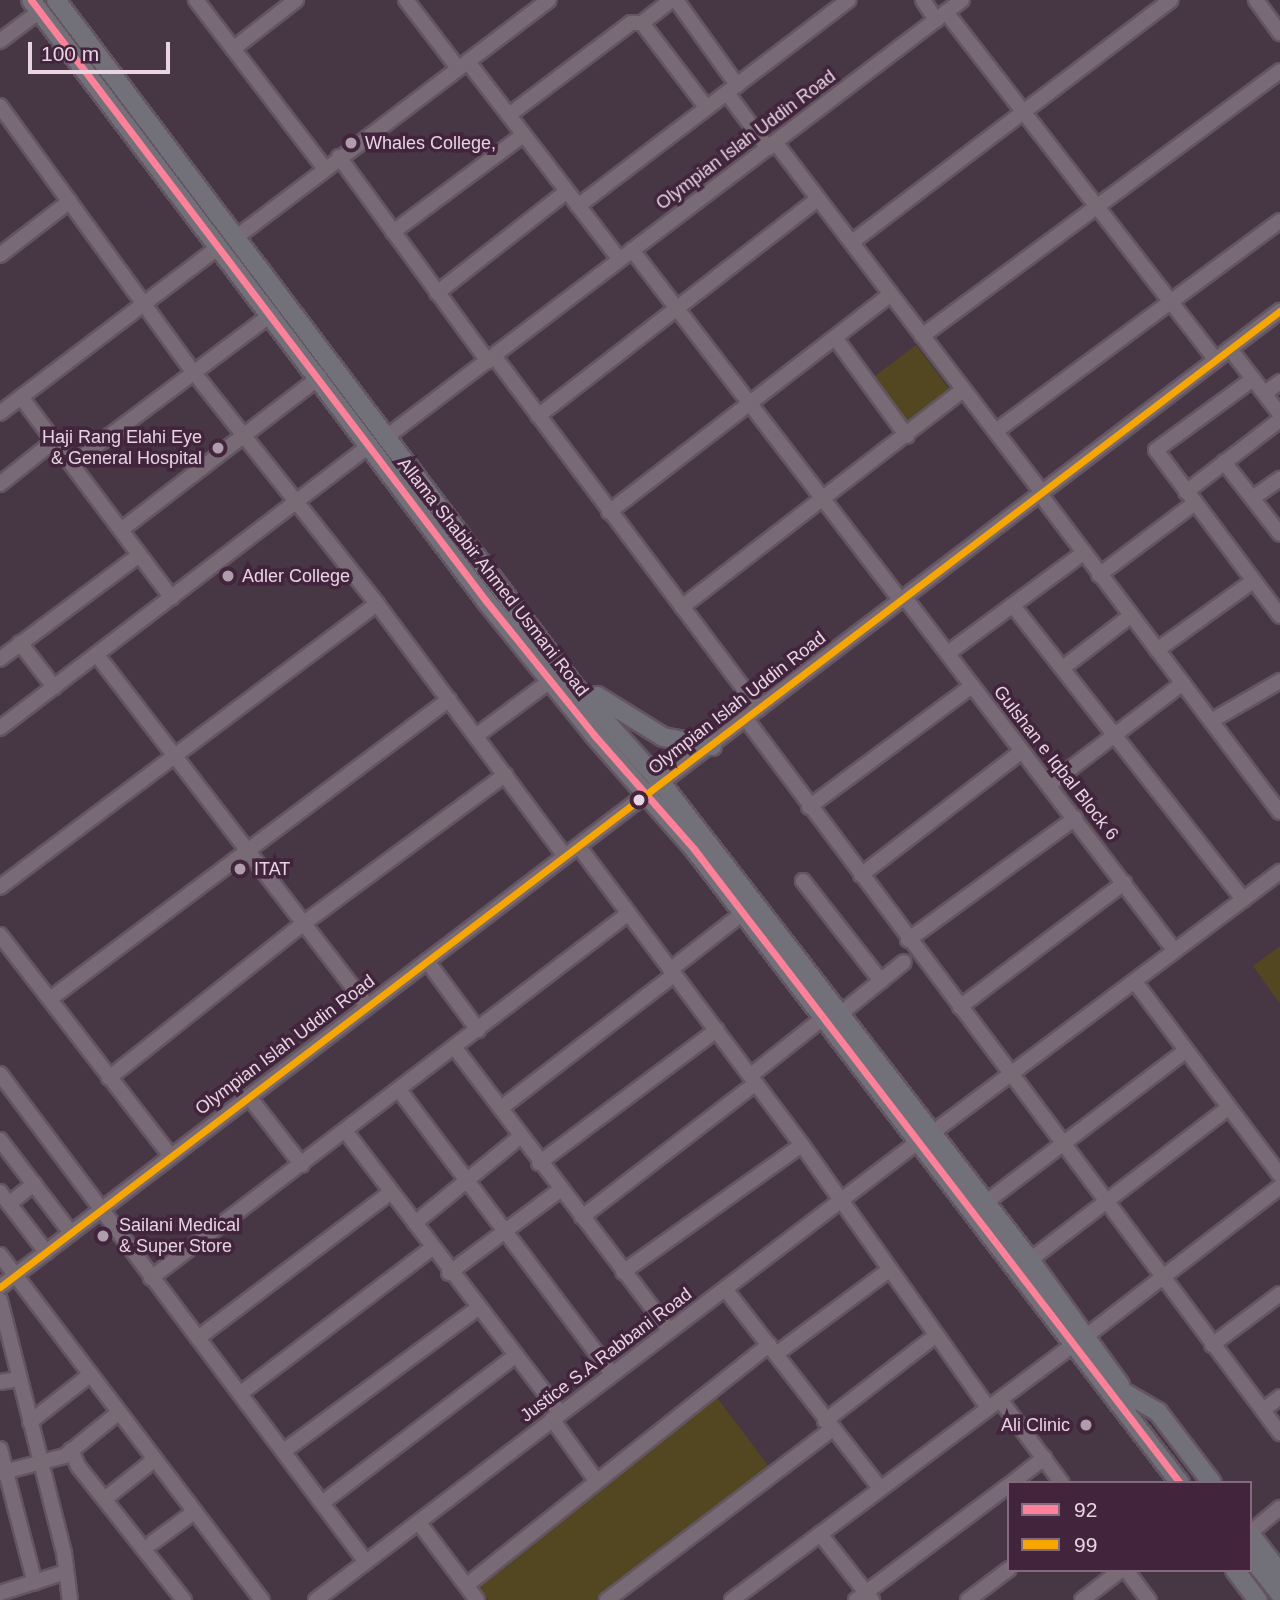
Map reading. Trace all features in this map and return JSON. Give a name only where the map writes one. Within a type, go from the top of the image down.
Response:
[{"type":"main road","name":"Allama Shabbir Ahmed Usmani Road","points":[[56,0],[227,243],[272,314],[320,377],[378,441],[550,681],[831,1016]]},
{"type":"main road","name":"Allama Shabbir Ahmed Usmani Road","points":[[35,6],[227,243],[378,441],[575,686],[662,784],[831,1016],[1080,1341],[1125,1392],[1162,1451]]},
{"type":"main road","points":[[575,686],[663,737],[712,746]]},
{"type":"main road","name":"Allama Shabbir Ahmed Usmani Road","points":[[925,1137],[985,1203],[1030,1261],[1130,1417],[1162,1451]]},
{"type":"main road","points":[[1125,1392],[1158,1412],[1210,1481]]},
{"type":"main road","points":[[1130,1417],[1133,1441],[1164,1481]]},
{"type":"main road","points":[[1162,1451],[1179,1481]]},
{"type":"main road","points":[[1162,1451],[1192,1481]]},
{"type":"main road","points":[[1252,1536],[1280,1573]]},
{"type":"main road","points":[[1252,1559],[1280,1594]]},
{"type":"main road","points":[[1242,1573],[1248,1600]]},
{"type":"main road","points":[[1242,1573],[1258,1600]]},
{"type":"main road","points":[[1242,1573],[1271,1600]]},
{"type":"street","points":[[196,0],[324,169]]},
{"type":"street","points":[[233,49],[296,0]]},
{"type":"street","name":"Gulshan e Iqbal Block 6","points":[[406,0],[509,115],[522,136],[578,206],[676,310],[824,501],[948,653],[1175,951]]},
{"type":"street","points":[[0,413],[549,0]]},
{"type":"street","points":[[642,23],[655,4],[674,0],[771,145],[852,242],[961,391],[996,432],[1129,617],[1278,804]]},
{"type":"street","points":[[578,206],[848,0]]},
{"type":"street","points":[[923,0],[941,16],[1026,110],[1216,360]]},
{"type":"street","name":"Olympian Islah Uddin Road","points":[[0,728],[962,0]]},
{"type":"street","points":[[852,242],[1171,0]]},
{"type":"street","points":[[1256,0],[1280,33]]},
{"type":"street","points":[[0,41],[35,6]]},
{"type":"street","points":[[509,115],[631,23],[642,23]]},
{"type":"street","points":[[642,23],[706,107]]},
{"type":"street","points":[[922,336],[1280,71]]},
{"type":"street","points":[[0,106],[195,374],[377,604],[565,856]]},
{"type":"street","points":[[393,232],[522,136]]},
{"type":"street","points":[[339,157],[437,293],[538,415],[760,709]]},
{"type":"street","points":[[437,293],[567,191]]},
{"type":"street","points":[[538,415],[818,199]]},
{"type":"street","points":[[0,255],[70,201]]},
{"type":"street","points":[[996,432],[1280,221]]},
{"type":"street","points":[[609,512],[890,295]]},
{"type":"street","name":"Olympian Islah Uddin Road","points":[[0,1287],[367,1006],[648,796],[1280,311]]},
{"type":"street","points":[[72,464],[272,314]]},
{"type":"street","points":[[836,338],[907,436]]},
{"type":"street","points":[[1230,349],[1280,414]]},
{"type":"street","points":[[121,530],[320,377]]},
{"type":"street","points":[[1253,379],[1156,450],[1280,617]]},
{"type":"street","points":[[1265,393],[1280,382]]},
{"type":"street","points":[[682,607],[824,501],[961,391]]},
{"type":"street","points":[[21,397],[173,598]]},
{"type":"street","points":[[1099,575],[1190,497],[1224,461],[1280,421]]},
{"type":"street","points":[[0,484],[54,441]]},
{"type":"street","points":[[1224,461],[1280,534]]},
{"type":"street","points":[[1254,497],[1280,479]]},
{"type":"street","points":[[948,653],[1014,607],[1083,553]]},
{"type":"street","points":[[0,659],[139,555]]},
{"type":"street","points":[[1157,650],[1253,582]]},
{"type":"street","points":[[0,887],[173,753],[377,604]]},
{"type":"street","points":[[1014,607],[1064,667],[1244,900]]},
{"type":"street","points":[[1064,667],[1129,617]]},
{"type":"street","points":[[20,643],[54,687]]},
{"type":"street","points":[[97,655],[367,1006]]},
{"type":"street","points":[[476,736],[550,681]]},
{"type":"street","points":[[1211,721],[1280,681]]},
{"type":"street","points":[[1049,785],[1183,683]]},
{"type":"street","points":[[809,807],[972,686]]},
{"type":"street","points":[[50,999],[449,699]]},
{"type":"street","points":[[746,719],[908,940],[1280,1433]]},
{"type":"street","points":[[861,875],[1022,751]]},
{"type":"street","points":[[109,1078],[304,923],[505,775]]},
{"type":"street","points":[[908,940],[1075,818]]},
{"type":"street","points":[[579,847],[802,1145],[935,1336],[1044,1458],[1061,1481]]},
{"type":"street","points":[[925,1137],[1280,872]]},
{"type":"street","points":[[803,881],[881,981]]},
{"type":"street","points":[[960,1007],[1124,883]]},
{"type":"street","points":[[151,1278],[302,1166],[629,913]]},
{"type":"street","points":[[501,1108],[672,973],[743,913]]},
{"type":"street","points":[[0,935],[172,1156]]},
{"type":"street","points":[[427,961],[478,1030]]},
{"type":"street","points":[[582,1217],[831,1016],[904,962]]},
{"type":"street","points":[[1135,982],[1280,1175]]},
{"type":"street","points":[[539,1163],[717,1030]]},
{"type":"street","points":[[455,1048],[522,1136],[539,1163],[670,1331]]},
{"type":"street","points":[[985,1203],[1185,1051]]},
{"type":"street","points":[[0,1074],[366,1562]]},
{"type":"street","points":[[399,1090],[612,1374]]},
{"type":"street","points":[[249,1097],[302,1166]]},
{"type":"street","points":[[1030,1261],[1228,1108]]},
{"type":"street","points":[[346,1132],[449,1273],[516,1354],[595,1479]]},
{"type":"street","points":[[415,1223],[522,1136]]},
{"type":"street","name":"Justice S.A Rabbani Road","points":[[316,1600],[925,1137]]},
{"type":"street","points":[[1,1142],[71,1233]]},
{"type":"street","points":[[623,1272],[802,1145]]},
{"type":"street","points":[[34,1184],[5,1198],[46,1252]]},
{"type":"street","points":[[732,1600],[879,1487],[1080,1341],[1280,1187]]},
{"type":"street","points":[[449,1273],[560,1190]]},
{"type":"street","points":[[198,1338],[391,1192]]},
{"type":"street","points":[[241,1393],[432,1248]]},
{"type":"street","points":[[0,1255],[262,1600]]},
{"type":"street","points":[[467,1585],[595,1479],[773,1349],[889,1270]]},
{"type":"street","points":[[725,1289],[828,1425],[879,1487]]},
{"type":"street","points":[[1212,1345],[1280,1294]]},
{"type":"street","points":[[0,1300],[66,1572],[70,1600]]},
{"type":"street","points":[[284,1451],[479,1307]]},
{"type":"street","points":[[607,1600],[828,1425],[935,1336]]},
{"type":"street","points":[[323,1503],[516,1354]]},
{"type":"street","points":[[30,1422],[90,1375]]},
{"type":"street","points":[[0,1381],[19,1379]]},
{"type":"street","points":[[1263,1409],[1280,1397]]},
{"type":"street","points":[[3,1473],[71,1450],[118,1413]]},
{"type":"street","points":[[0,1449],[3,1473],[35,1583]]},
{"type":"street","points":[[71,1450],[78,1466],[184,1600]]},
{"type":"street","points":[[1014,1481],[1044,1458]]},
{"type":"street","points":[[106,1498],[154,1460]]},
{"type":"street","points":[[820,1534],[865,1597],[1007,1486]]},
{"type":"street","points":[[1252,1531],[1280,1508]]},
{"type":"street","points":[[152,1542],[194,1512]]},
{"type":"street","points":[[419,1523],[477,1600]]},
{"type":"street","points":[[968,1600],[1007,1571]]},
{"type":"street","points":[[0,1592],[66,1572]]},
{"type":"street","points":[[1082,1600],[1121,1572]]},
{"type":"street","points":[[1126,1572],[1149,1600]]},
{"type":"shaded area","points":[[916,345],[950,390],[905,424],[871,379]]},
{"type":"shaded area","points":[[1280,946],[1280,1004],[1253,966]]},
{"type":"shaded area","points":[[715,1395],[770,1468],[601,1600],[488,1600],[473,1579]]},
{"type":"transit line","name":"92","points":[[31,0],[486,601],[594,735],[694,849],[1178,1481]]},
{"type":"transit line","name":"99","points":[[0,1287],[1280,311]]},
{"type":"place","name":"Whales College,","points":[[351,143]]},
{"type":"place","name":"Haji Rang Elahi Eye & General Hospital","points":[[218,448]]},
{"type":"place","name":"Adler College","points":[[228,576]]},
{"type":"place","name":"ITAT","points":[[240,869]]},
{"type":"place","name":"Sailani Medical & Super Store","points":[[103,1236]]},
{"type":"place","name":"Ali Clinic","points":[[1086,1425]]}]
